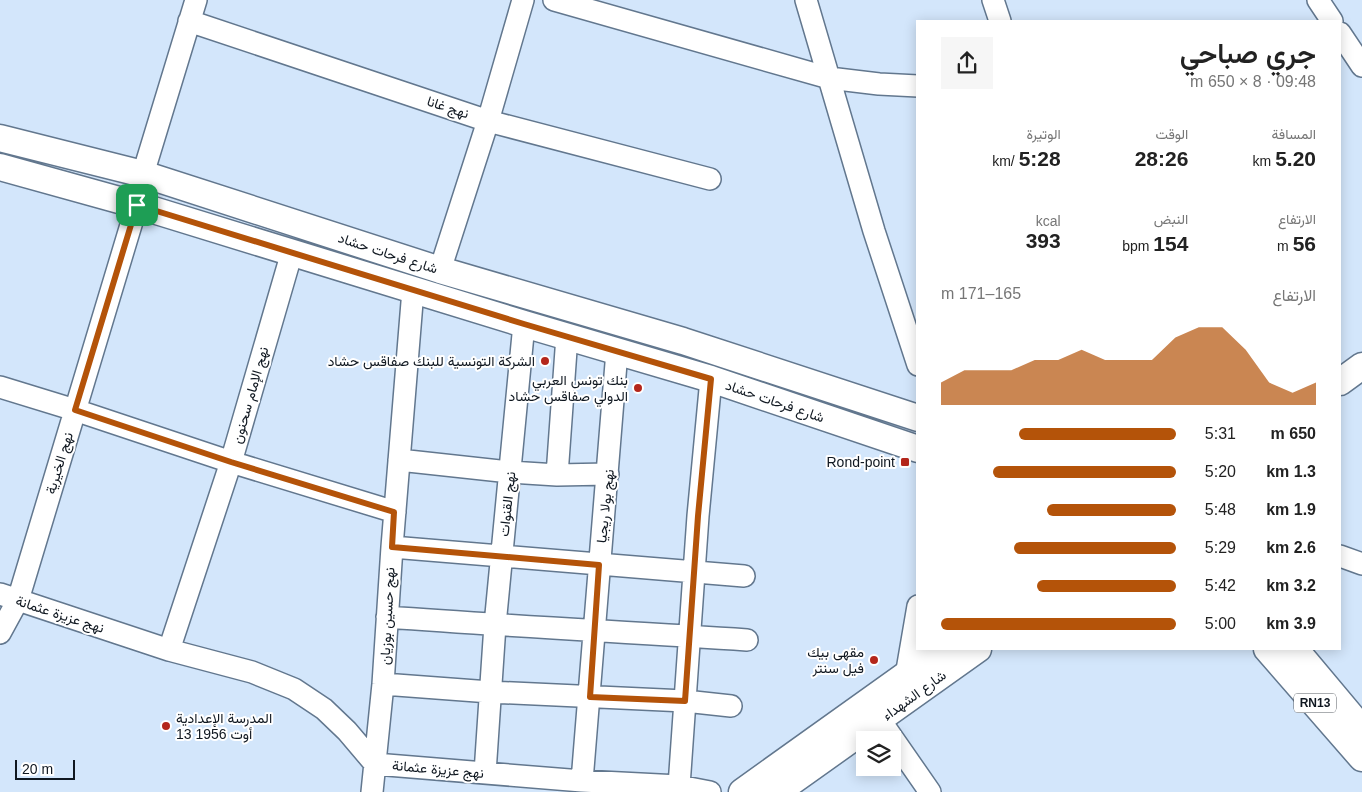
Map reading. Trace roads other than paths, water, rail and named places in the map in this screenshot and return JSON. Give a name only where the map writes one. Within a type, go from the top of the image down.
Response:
[{"type":"main road","name":"شارع فرحات حشاد","points":[[0,138],[143,174],[440,270],[683,341],[916,417]]},
{"type":"main road","name":"شارع فرحات حشاد","points":[[0,167],[137,205],[524,324],[711,379],[916,448]]},
{"type":"main road","points":[[1341,381],[1362,366]]},
{"type":"main road","name":"شارع الشهداء","points":[[742,792],[941,650]]},
{"type":"main road","name":"شارع الشهداء","points":[[777,792],[977,650]]},
{"type":"main road","name":"RN13","points":[[1268,650],[1362,758]]},
{"type":"main road","name":"RN13","points":[[1296,650],[1362,728]]},
{"type":"street","name":"نهج الخيرية","points":[[0,633],[9,597],[75,410],[137,205],[143,174],[196,0]]},
{"type":"street","points":[[440,270],[488,121],[523,0]]},
{"type":"street","points":[[554,0],[829,78],[916,86]]},
{"type":"street","points":[[806,0],[874,231],[916,359]]},
{"type":"street","points":[[993,0],[1000,20]]},
{"type":"street","points":[[1318,0],[1331,20]]},
{"type":"street","name":"نهج غانا","points":[[189,21],[488,121],[710,179]]},
{"type":"street","points":[[1341,34],[1362,66]]},
{"type":"street","name":"نهج الإمام سحنون","points":[[169,650],[231,462],[292,252]]},
{"type":"street","name":"نهج حسين بوزيان","points":[[372,792],[383,684],[394,512],[413,290]]},
{"type":"street","name":"نهج القنوات","points":[[486,773],[495,626],[524,324]]},
{"type":"street","points":[[557,475],[567,336]]},
{"type":"street","name":"نهج بولا ريجيا","points":[[582,781],[617,351]]},
{"type":"street","points":[[679,786],[699,508],[711,379]]},
{"type":"street","points":[[0,387],[231,462],[394,512]]},
{"type":"street","points":[[399,460],[510,472],[557,475],[608,474]]},
{"type":"street","points":[[392,547],[744,576]]},
{"type":"street","points":[[1341,556],[1362,564]]},
{"type":"street","name":"نهج عزيزة عثمانة","points":[[9,597],[169,650],[252,672],[294,688],[330,715],[347,731],[375,764],[582,781],[679,786],[710,792]]},
{"type":"street","points":[[387,616],[495,626],[595,630],[747,640]]},
{"type":"street","points":[[906,676],[916,618]]},
{"type":"street","points":[[383,684],[490,692],[685,701],[731,706]]},
{"type":"street","points":[[880,720],[930,792]]},
{"type":"place","name":"الشركة التونسية للبنك صفاقس حشاد","points":[[545,361]]},
{"type":"place","name":"بنك تونس العربي الدولي صفاقس حشاد","points":[[638,388]]},
{"type":"place","name":"Rond-point","points":[[905,462]]},
{"type":"place","name":"مقهى بيك فيل سنتر","points":[[874,660]]},
{"type":"place","name":"المدرسة الإعدادية 13 أوت 1956","points":[[166,726]]}]
